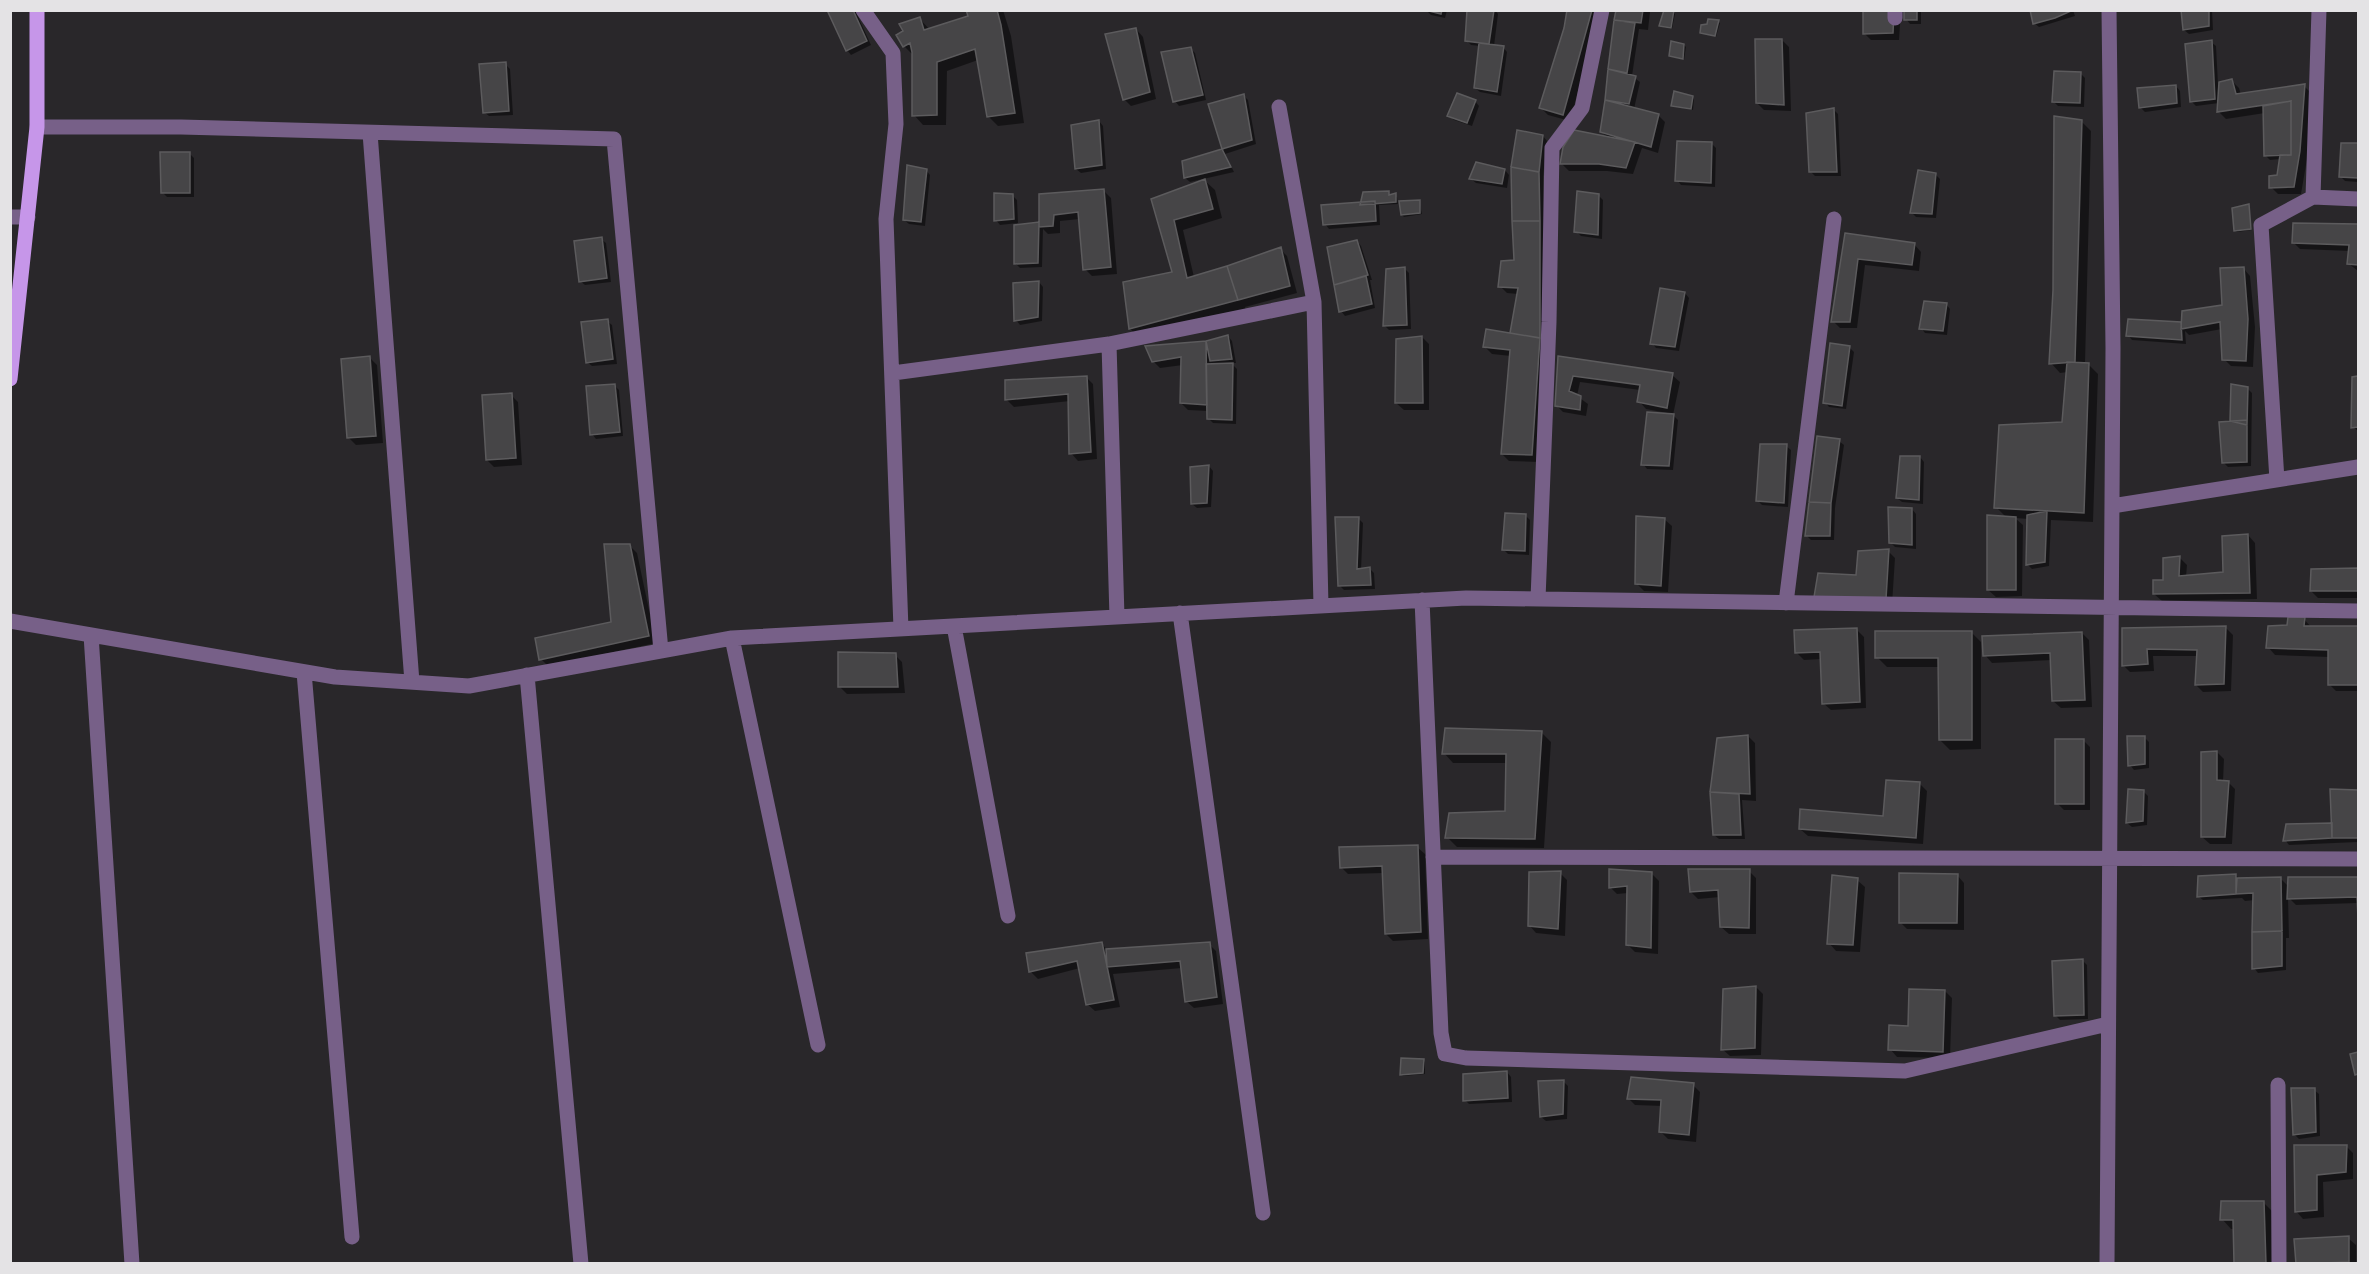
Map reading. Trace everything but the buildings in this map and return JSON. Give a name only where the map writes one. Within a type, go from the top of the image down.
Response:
[{"type":"main road","points":[[10,379],[37,127],[37,10]]},
{"type":"street","points":[[863,10],[893,53],[896,124],[886,219],[901,628]]},
{"type":"street","points":[[1538,599],[1549,322],[1552,148],[1582,108],[1602,10]]},
{"type":"street","points":[[2107,1263],[2113,348],[2109,10]]},
{"type":"street","points":[[2313,197],[2319,10]]},
{"type":"street","points":[[1279,107],[1314,302],[1321,606]]},
{"type":"street","points":[[37,127],[181,127],[614,139],[661,651]]},
{"type":"street","points":[[370,132],[411,682]]},
{"type":"street","points":[[2277,480],[2261,225],[2313,197],[2358,199]]},
{"type":"street","points":[[10,217],[28,217]]},
{"type":"street","points":[[1786,603],[1834,219]]},
{"type":"street","points":[[893,373],[1109,344],[1314,302]]},
{"type":"street","points":[[1109,344],[1117,617]]},
{"type":"street","points":[[2112,506],[2358,467]]},
{"type":"street","points":[[10,621],[335,677],[469,686],[732,638],[1466,598],[2358,611]]},
{"type":"street","points":[[1422,600],[1441,1033],[1445,1054],[1466,1058],[1905,1071],[2108,1024]]},
{"type":"street","points":[[1180,613],[1263,1213]]},
{"type":"street","points":[[954,626],[1008,916]]},
{"type":"street","points":[[91,635],[132,1263]]},
{"type":"street","points":[[732,638],[818,1045]]},
{"type":"street","points":[[303,672],[352,1237]]},
{"type":"street","points":[[527,675],[581,1263]]},
{"type":"street","points":[[1433,857],[2358,859]]},
{"type":"street","points":[[2278,1085],[2279,1263]]}]
